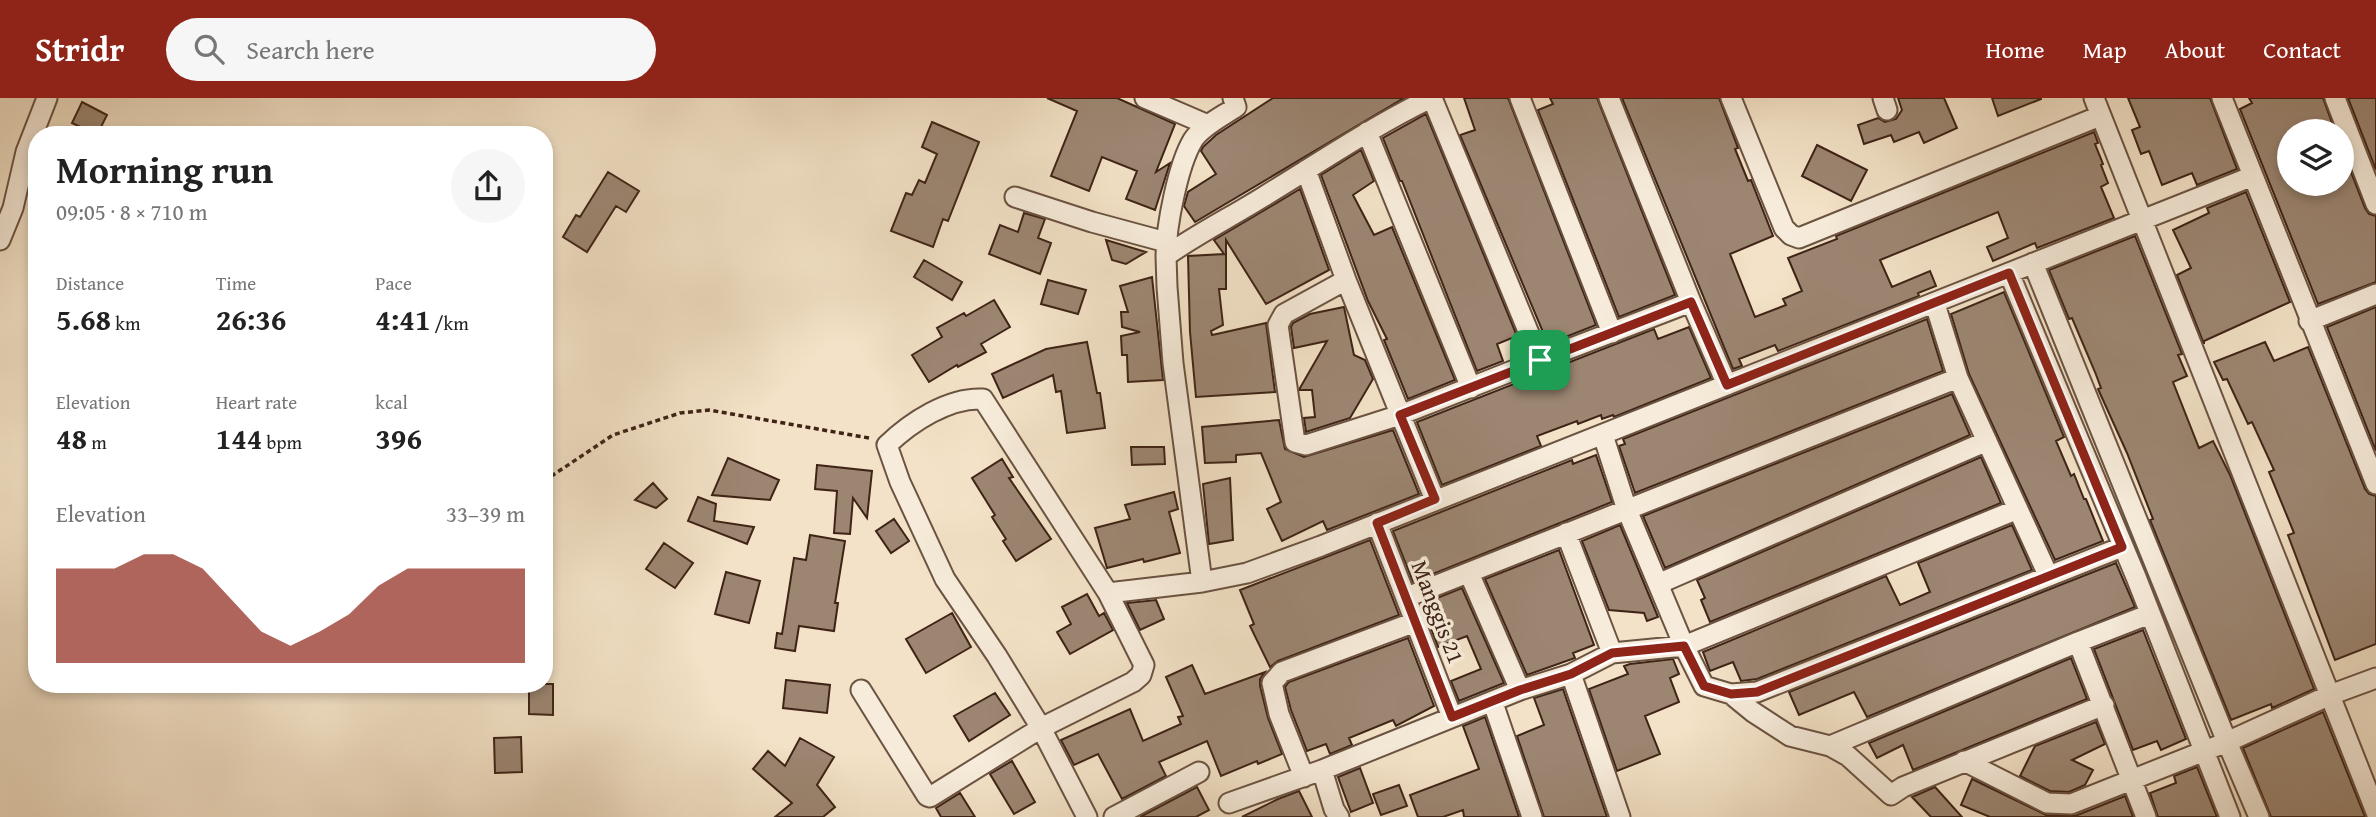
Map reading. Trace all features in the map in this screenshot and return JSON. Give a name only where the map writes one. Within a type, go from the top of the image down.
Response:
[{"type":"street","points":[[36,126],[47,98]]},
{"type":"street","points":[[1145,98],[1209,125]]},
{"type":"street","points":[[1015,197],[1166,249],[1230,217],[1367,132],[1432,98],[1540,360]]},
{"type":"street","points":[[1520,98],[1612,332]]},
{"type":"street","points":[[1609,98],[1727,385]]},
{"type":"street","points":[[1731,98],[1784,228],[1799,238],[2097,107],[2376,812]]},
{"type":"street","points":[[2222,98],[2376,484]]},
{"type":"street","points":[[2334,98],[2376,204]]},
{"type":"street","points":[[1202,582],[1174,363],[1166,249],[1173,205],[1194,138],[1240,101]]},
{"type":"street","points":[[1367,132],[1471,388]]},
{"type":"street","points":[[0,240],[13,208],[28,147]]},
{"type":"street","points":[[1306,170],[1346,280],[1435,499]]},
{"type":"street","points":[[1108,593],[1202,582],[1247,573],[1935,304],[2253,176]]},
{"type":"street","points":[[2033,263],[2259,817]]},
{"type":"street","points":[[2009,273],[2150,614],[2230,817]]},
{"type":"street","points":[[1346,280],[1284,314],[1278,325],[1295,442],[1306,445],[1400,415],[1691,302]]},
{"type":"street","points":[[2309,321],[2376,294]]},
{"type":"street","points":[[1935,304],[1958,378],[2048,575]]},
{"type":"street","points":[[1407,597],[1958,378]]},
{"type":"street","points":[[861,690],[927,796],[935,795],[1041,729],[1133,682],[1141,675],[1144,665],[1108,593],[983,399],[962,400],[941,408],[899,433],[887,445],[900,482],[945,579],[997,656],[1041,729],[1087,817]]},
{"type":"street","points":[[1603,435],[1627,510],[1684,646],[1704,686],[1731,694],[1757,692],[2122,547]]},
{"type":"street","points":[[1658,584],[1987,441]]},
{"type":"street","points":[[1229,803],[1313,774],[1520,690],[1571,674],[1612,653],[1684,646],[2018,509]]},
{"type":"street","name":"Manggis 21","points":[[1377,523],[1452,717]]},
{"type":"street","points":[[1566,533],[1612,653]]},
{"type":"street","points":[[1469,573],[1520,690]]},
{"type":"street","points":[[1830,746],[2150,614]]},
{"type":"street","points":[[1339,817],[1279,714],[1272,683],[1282,672],[1415,622]]},
{"type":"street","points":[[2078,642],[2146,817]]},
{"type":"street","points":[[1571,674],[1620,817]]},
{"type":"street","points":[[1964,761],[2047,803],[2071,804],[2227,742],[2330,695],[2376,678]]},
{"type":"street","points":[[1731,694],[1790,736],[1830,746],[1863,768],[1891,795],[1903,787],[1964,761],[2104,705]]},
{"type":"street","points":[[1493,703],[1532,817]]},
{"type":"street","points":[[1114,817],[1199,772]]},
{"type":"path","points":[[553,475],[613,435],[680,412],[709,410],[841,432],[887,445]]},
{"type":"building","points":[[1047,98],[1117,98],[1175,124],[1156,172],[1170,163],[1155,210],[1126,199],[1137,171],[1102,157],[1089,191],[1051,176],[1077,111]]},
{"type":"building","points":[[1273,98],[1404,98],[1195,222],[1184,206],[1188,192],[1216,174],[1201,151],[1203,147],[1216,135]]},
{"type":"building","points":[[1464,98],[1508,98],[1596,325],[1548,344],[1460,135],[1475,130]]},
{"type":"building","points":[[1550,98],[1597,98],[1675,295],[1619,317],[1538,110],[1553,104]]},
{"type":"building","points":[[1622,98],[1719,98],[1738,148],[1735,149],[1748,181],[1751,180],[1773,236],[1730,254],[1755,317],[1786,305],[1783,299],[1802,291],[1788,258],[2094,132],[2098,143],[2095,144],[2108,183],[2101,187],[2114,218],[2037,248],[2035,243],[1993,261],[1987,247],[2008,238],[1998,212],[1880,260],[1892,287],[1930,271],[1936,286],[1918,293],[1919,296],[1778,351],[1775,345],[1739,359],[1742,366],[1733,369]]},
{"type":"building","points":[[1898,98],[1944,98],[1957,128],[1924,143],[1919,132],[1894,142],[1891,135],[1864,144],[1858,125],[1878,118],[1885,122],[1896,119],[1902,110]]},
{"type":"building","points":[[1992,98],[2041,98],[2041,99],[1998,116]]},
{"type":"building","points":[[2128,98],[2210,98],[2237,169],[2197,185],[2192,173],[2162,185],[2149,151],[2141,154],[2132,130],[2140,127]]},
{"type":"building","points":[[2249,98],[2323,98],[2331,119],[2277,119],[2277,196],[2354,196],[2354,180],[2365,208],[2369,214],[2376,216],[2376,282],[2318,304],[2240,109],[2252,103]]},
{"type":"building","points":[[2348,98],[2376,98],[2376,170]]},
{"type":"building","points":[[82,102],[107,115],[102,126],[78,126],[72,123]]},
{"type":"building","points":[[1426,114],[1517,336],[1497,344],[1503,361],[1477,371],[1383,138]]},
{"type":"building","points":[[932,122],[979,142],[948,221],[943,219],[933,247],[891,231],[906,193],[912,195],[919,180],[925,183],[937,154],[922,147]]},
{"type":"building","points":[[1817,145],[1867,170],[1851,201],[1802,176]]},
{"type":"building","points":[[1361,150],[1374,181],[1353,195],[1374,235],[1392,227],[1455,380],[1408,399],[1384,340],[1387,339],[1368,301],[1321,175]]},
{"type":"building","points":[[608,172],[639,191],[626,212],[616,206],[587,252],[563,237],[576,215],[580,217]]},
{"type":"building","points":[[1300,189],[1329,270],[1266,304],[1226,240],[1226,289],[1219,289],[1223,325],[1211,331],[1212,335],[1266,323],[1275,392],[1196,397],[1190,332],[1188,256],[1224,254],[1214,240]]},
{"type":"building","points":[[2246,192],[2290,302],[2204,341],[2204,344],[2177,275],[2191,268],[2173,230],[2209,213],[2207,208]]},
{"type":"building","points":[[1024,213],[1045,219],[1038,238],[1051,243],[1040,274],[989,254],[1000,225],[1018,232]]},
{"type":"building","points":[[2135,236],[2182,354],[2178,355],[2187,376],[2173,382],[2199,448],[2213,441],[2230,475],[2314,689],[2272,708],[2271,704],[2231,720],[2150,520],[2153,519],[2127,453],[2098,389],[2101,388],[2095,372],[2049,270]]},
{"type":"building","points":[[1106,240],[1146,252],[1126,264],[1112,260]]},
{"type":"building","points":[[924,260],[962,282],[952,300],[914,277]]},
{"type":"building","points":[[1152,277],[1163,380],[1128,382],[1127,355],[1122,355],[1121,336],[1140,332],[1122,327],[1121,312],[1128,312],[1120,286]]},
{"type":"building","points":[[1048,280],[1086,290],[1078,314],[1041,304]]},
{"type":"building","points":[[2004,292],[2064,437],[2056,441],[2071,476],[2074,474],[2086,499],[2103,541],[2055,560],[1969,374],[1951,314]]},
{"type":"building","points":[[994,300],[1010,327],[981,344],[986,352],[929,382],[912,355],[942,337],[937,328]]},
{"type":"building","points":[[1344,307],[1354,355],[1365,360],[1373,379],[1350,418],[1306,432],[1304,418],[1315,417],[1312,390],[1300,388],[1327,341],[1294,348],[1291,327],[1293,323],[1310,314]]},
{"type":"building","points":[[2376,307],[2376,451],[2327,327]]},
{"type":"building","points":[[1927,319],[1943,371],[1635,493],[1619,446],[1625,444],[1623,439]]},
{"type":"building","points":[[1689,327],[1711,378],[1614,417],[1613,415],[1602,419],[1601,415],[1537,436],[1541,446],[1442,485],[1417,422],[1654,329],[1658,339]]},
{"type":"building","points":[[1087,342],[1097,393],[1100,393],[1105,428],[1067,433],[1061,391],[1056,392],[1053,375],[1003,398],[992,374],[1046,349]]},
{"type":"building","points":[[2265,342],[2274,361],[2308,347],[2365,489],[2376,496],[2376,644],[2335,660],[2288,535],[2294,533],[2269,472],[2274,470],[2252,422],[2248,424],[2227,379],[2223,380],[2214,362]]},
{"type":"building","points":[[1952,394],[1970,435],[1665,568],[1643,516]]},
{"type":"building","points":[[1279,420],[1285,449],[1304,457],[1393,430],[1419,494],[1327,530],[1323,521],[1282,541],[1267,509],[1281,502],[1261,453],[1236,455],[1236,462],[1205,463],[1202,427]]},
{"type":"building","points":[[1131,447],[1164,447],[1165,464],[1132,465]]},
{"type":"building","points":[[1596,455],[1612,502],[1413,582],[1393,531],[1572,460],[1573,464]]},
{"type":"building","points":[[1981,457],[2001,503],[1710,622],[1701,600],[1705,598],[1697,580]]},
{"type":"building","points":[[728,458],[779,480],[770,500],[712,495]]},
{"type":"building","points":[[1002,459],[1013,477],[1009,478],[1051,539],[1016,561],[992,517],[995,515],[972,478]]},
{"type":"building","points":[[817,465],[872,471],[867,518],[853,498],[850,534],[834,533],[837,491],[815,489]]},
{"type":"building","points":[[1230,478],[1233,540],[1209,544],[1203,484]]},
{"type":"building","points":[[653,483],[667,499],[656,508],[635,500]]},
{"type":"building","points":[[1174,492],[1178,509],[1169,512],[1180,553],[1107,568],[1095,528],[1130,519],[1125,505]]},
{"type":"building","points":[[698,497],[716,504],[714,521],[754,527],[747,544],[688,521]]},
{"type":"building","points":[[894,519],[909,541],[891,553],[876,531]]},
{"type":"building","points":[[1620,525],[1658,617],[1647,621],[1644,613],[1609,610],[1582,541]]},
{"type":"building","points":[[2012,525],[2032,570],[1757,679],[1741,681],[1733,662],[1710,671],[1703,652],[1886,576],[1900,605],[1930,592],[1918,563]]},
{"type":"building","points":[[810,535],[845,541],[835,603],[838,603],[834,631],[799,626],[795,651],[775,648],[777,633],[782,634],[794,558],[806,560]]},
{"type":"building","points":[[1370,540],[1399,615],[1278,661],[1270,667],[1250,626],[1254,624],[1240,590]]},
{"type":"building","points":[[664,543],[693,563],[675,588],[646,569]]},
{"type":"building","points":[[1559,550],[1594,645],[1573,653],[1575,658],[1527,675],[1485,579]]},
{"type":"building","points":[[2116,563],[2135,607],[1867,717],[1854,692],[1799,715],[1789,692]]},
{"type":"building","points":[[726,572],[760,581],[749,623],[715,614]]},
{"type":"building","points":[[1462,588],[1504,683],[1459,701],[1451,681],[1481,669],[1467,636],[1438,647],[1422,604]]},
{"type":"building","points":[[1087,594],[1099,616],[1104,613],[1113,630],[1070,654],[1057,632],[1071,624],[1062,607]]},
{"type":"building","points":[[1156,600],[1164,619],[1140,630],[1127,603]]},
{"type":"building","points":[[952,613],[971,647],[926,673],[906,639]]},
{"type":"building","points":[[2143,630],[2186,739],[2161,750],[2157,741],[2133,750],[2094,649]]},
{"type":"building","points":[[1408,638],[1434,706],[1396,726],[1393,720],[1349,738],[1352,745],[1330,754],[1326,744],[1307,751],[1285,687],[1289,682]]},
{"type":"building","points":[[2071,658],[2087,699],[1913,770],[1903,745],[1877,758],[1869,743]]},
{"type":"building","points":[[1673,659],[1679,674],[1670,678],[1679,702],[1645,716],[1660,754],[1617,771],[1589,689],[1628,674],[1624,666]]},
{"type":"building","points":[[1192,665],[1205,694],[1265,672],[1260,679],[1260,686],[1268,718],[1282,754],[1221,776],[1207,741],[1159,762],[1166,776],[1122,799],[1098,754],[1074,765],[1061,740],[1130,709],[1143,741],[1181,724],[1178,717],[1183,716],[1166,677]]},
{"type":"building","points":[[786,680],[830,685],[827,713],[783,708]]},
{"type":"building","points":[[1563,689],[1607,817],[1544,817],[1517,736],[1544,725],[1534,698]]},
{"type":"building","points":[[529,693],[553,693],[553,715],[529,714]]},
{"type":"building","points":[[995,693],[1010,715],[969,741],[954,716]]},
{"type":"building","points":[[2323,712],[2365,817],[2271,817],[2243,748]]},
{"type":"building","points":[[1485,717],[1519,817],[1464,817],[1463,810],[1443,817],[1418,817],[1410,795],[1479,769],[1463,726]]},
{"type":"building","points":[[2096,722],[2105,744],[2072,760],[2093,770],[2085,785],[2069,792],[2050,791],[2020,776],[2035,746]]},
{"type":"building","points":[[521,737],[522,772],[495,773],[494,738]]},
{"type":"building","points":[[800,738],[834,757],[817,785],[835,807],[823,817],[775,817],[792,803],[753,769],[768,751],[785,766]]},
{"type":"building","points":[[1012,761],[1035,802],[1014,814],[990,774]]},
{"type":"building","points":[[2197,767],[2217,817],[2158,817],[2150,793],[2176,783],[2174,776]]},
{"type":"building","points":[[1360,768],[1373,803],[1351,812],[1338,777]]},
{"type":"building","points":[[1972,779],[2046,815],[2075,816],[2125,796],[2133,817],[1990,817],[1961,805]]},
{"type":"building","points":[[1399,785],[1407,806],[1381,815],[1373,794]]},
{"type":"building","points":[[1197,787],[1209,810],[1196,817],[1140,817]]},
{"type":"building","points":[[1935,787],[1962,817],[1931,817],[1912,797]]},
{"type":"building","points":[[1299,791],[1312,817],[1242,817],[1278,799]]},
{"type":"building","points":[[960,793],[975,817],[941,817],[936,808]]},
{"type":"route","points":[[2009,273],[2122,547],[1757,692],[1731,694],[1704,686],[1684,646],[1612,653],[1571,674],[1520,690],[1493,703],[1452,717],[1377,523],[1435,499],[1400,415],[1540,360],[1691,302],[1727,385],[2009,273]]}]
